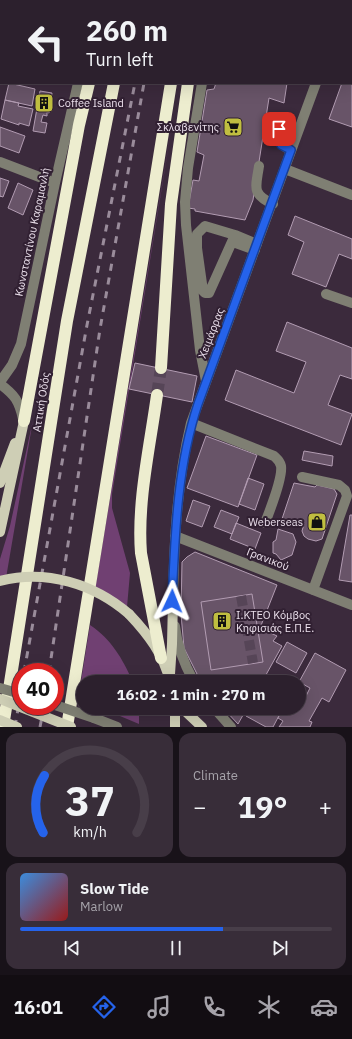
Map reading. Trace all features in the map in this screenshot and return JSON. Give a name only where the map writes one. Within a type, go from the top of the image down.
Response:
[{"type":"highway","points":[[24,421],[79,125],[89,84]]},
{"type":"highway","name":"Αττική Οδός","points":[[3,727],[67,321],[114,84]]},
{"type":"highway","points":[[67,727],[171,84]]},
{"type":"highway","points":[[161,368],[171,204],[188,84]]},
{"type":"highway","points":[[157,395],[142,505],[140,536],[141,553],[161,658]]},
{"type":"main road","points":[[0,483],[24,421]]},
{"type":"main road","points":[[0,532],[24,421]]},
{"type":"main road","points":[[0,581],[33,577],[65,580],[98,593],[118,605],[129,614],[150,637],[168,675]]},
{"type":"main road","points":[[170,675],[172,601]]},
{"type":"main road","points":[[0,700],[71,727]]},
{"type":"main road","points":[[189,715],[202,727]]},
{"type":"main road","points":[[0,720],[17,727]]},
{"type":"street","name":"Κωνσταντίνου Καραμανλή","points":[[0,383],[12,365],[21,344],[54,183],[78,84]]},
{"type":"street","points":[[202,84],[188,168],[185,202],[186,225],[200,350],[206,381]]},
{"type":"street","name":"Χειμάρρας","points":[[190,675],[180,652],[176,635],[172,601],[175,536],[186,449],[192,423],[206,381],[273,204],[316,84]]},
{"type":"street","points":[[283,119],[279,129],[280,141],[284,147],[291,150]]},
{"type":"street","points":[[188,168],[191,167],[194,159]]},
{"type":"street","points":[[0,162],[54,183]]},
{"type":"street","points":[[259,166],[256,190],[258,195],[273,204]]},
{"type":"street","points":[[285,169],[352,195]]},
{"type":"street","points":[[234,238],[209,293],[205,293],[203,291],[197,248],[197,234],[205,226],[256,247]]},
{"type":"street","points":[[326,294],[352,303]]},
{"type":"street","points":[[0,383],[17,399],[24,421]]},
{"type":"street","points":[[192,423],[274,456],[279,460],[281,466],[281,476],[266,523]]},
{"type":"street","points":[[302,477],[339,485],[345,490],[347,496],[313,590]]},
{"type":"street","name":"Γρανικού","points":[[175,536],[352,605]]},
{"type":"street","points":[[0,688],[12,691]]},
{"type":"street","points":[[64,708],[117,727]]},
{"type":"street","points":[[221,715],[232,727]]},
{"type":"shaded area","points":[[174,113],[112,494],[112,508],[130,573],[127,607],[95,589]]},
{"type":"shaded area","points":[[33,420],[6,578],[0,580],[0,559],[10,526]]},
{"type":"shaded area","points":[[90,625],[98,631],[116,650],[130,675],[82,675]]},
{"type":"shaded area","points":[[118,715],[139,715],[139,724]]},
{"type":"building","points":[[9,84],[35,89],[32,106],[5,100]]},
{"type":"building","name":"Σκλαβενίτης","points":[[216,84],[287,84],[284,103],[269,98],[253,200],[245,220],[195,211],[195,209],[188,208],[193,180],[199,181],[204,155],[197,152],[207,90],[214,89]]},
{"type":"building","points":[[342,84],[352,84],[352,127],[329,119]]},
{"type":"building","name":"Coffee Island","points":[[40,91],[52,93],[49,113],[47,112],[47,116],[43,115],[41,122],[47,123],[45,133],[33,131]]},
{"type":"building","points":[[5,100],[19,103],[18,106],[33,109],[29,126],[19,123],[19,125],[1,119]]},
{"type":"building","points":[[0,127],[25,136],[19,153],[0,146]]},
{"type":"building","points":[[0,178],[9,181],[3,197],[0,196]]},
{"type":"building","points":[[18,183],[33,190],[23,215],[8,208]]},
{"type":"building","points":[[295,216],[352,239],[352,259],[339,254],[326,287],[292,274],[304,242],[288,235]]},
{"type":"building","points":[[287,322],[352,348],[352,379],[340,375],[328,405],[352,414],[341,445],[225,400],[236,370],[294,393],[306,362],[276,351]]},
{"type":"building","points":[[135,363],[197,376],[192,402],[129,389]]},
{"type":"building","points":[[206,436],[257,455],[238,507],[187,488]]},
{"type":"building","points":[[304,451],[333,456],[332,466],[302,460]]},
{"type":"building","points":[[248,478],[264,484],[255,510],[239,504]]},
{"type":"building","points":[[294,483],[315,487],[317,485],[334,489],[337,494],[322,539],[316,541],[308,539],[304,536],[302,531],[304,524],[282,519]]},
{"type":"building","points":[[193,500],[210,506],[202,527],[186,521]]},
{"type":"building","points":[[221,510],[239,517],[232,534],[214,527]]},
{"type":"building","points":[[350,515],[352,515],[352,582],[339,580]]},
{"type":"building","points":[[236,523],[261,533],[255,549],[230,539]]},
{"type":"building","points":[[278,529],[293,534],[296,542],[292,555],[281,560],[276,554],[273,553],[273,542],[276,540]]},
{"type":"building","name":"Ι.ΚΤΕΟ Κόμβος Κηφισιάς Ε.Π.Ε.","points":[[195,552],[277,585],[260,628],[277,636],[273,641],[282,646],[266,675],[198,675],[184,648],[181,614],[182,562]]},
{"type":"building","points":[[252,594],[263,662],[211,670],[201,602]]},
{"type":"building","points":[[287,642],[307,653],[296,673],[276,662]]},
{"type":"building","points":[[315,653],[346,670],[329,702],[322,698],[309,721],[312,722],[310,727],[279,727],[283,721],[278,718],[280,715],[306,715],[306,696],[310,688],[306,686],[306,675],[303,675]]},
{"type":"building","points":[[230,715],[243,715],[238,724]]},
{"type":"building","points":[[279,715],[273,727],[266,727],[246,716]]},
{"type":"tunnel","points":[[157,395],[161,368]]},
{"type":"tunnel","points":[[241,596],[253,663]]},
{"type":"railway","points":[[26,663],[87,325],[135,84]]},
{"type":"railway","points":[[50,663],[100,329],[144,84]]},
{"type":"railway","points":[[15,727],[17,715]]},
{"type":"railway","points":[[40,727],[42,715]]},
{"type":"place","name":"Coffee Island","points":[[44,103]]},
{"type":"place","name":"Σκλαβενίτης","points":[[233,127]]},
{"type":"place","name":"Weberseas","points":[[317,522]]},
{"type":"place","name":"Ι.ΚΤΕΟ Κόμβος Κηφισιάς Ε.Π.Ε.","points":[[222,621]]},
{"type":"route","points":[[172,601],[175,536],[180,487],[189,434],[198,404],[273,204],[291,150],[281,145],[279,129]]}]
